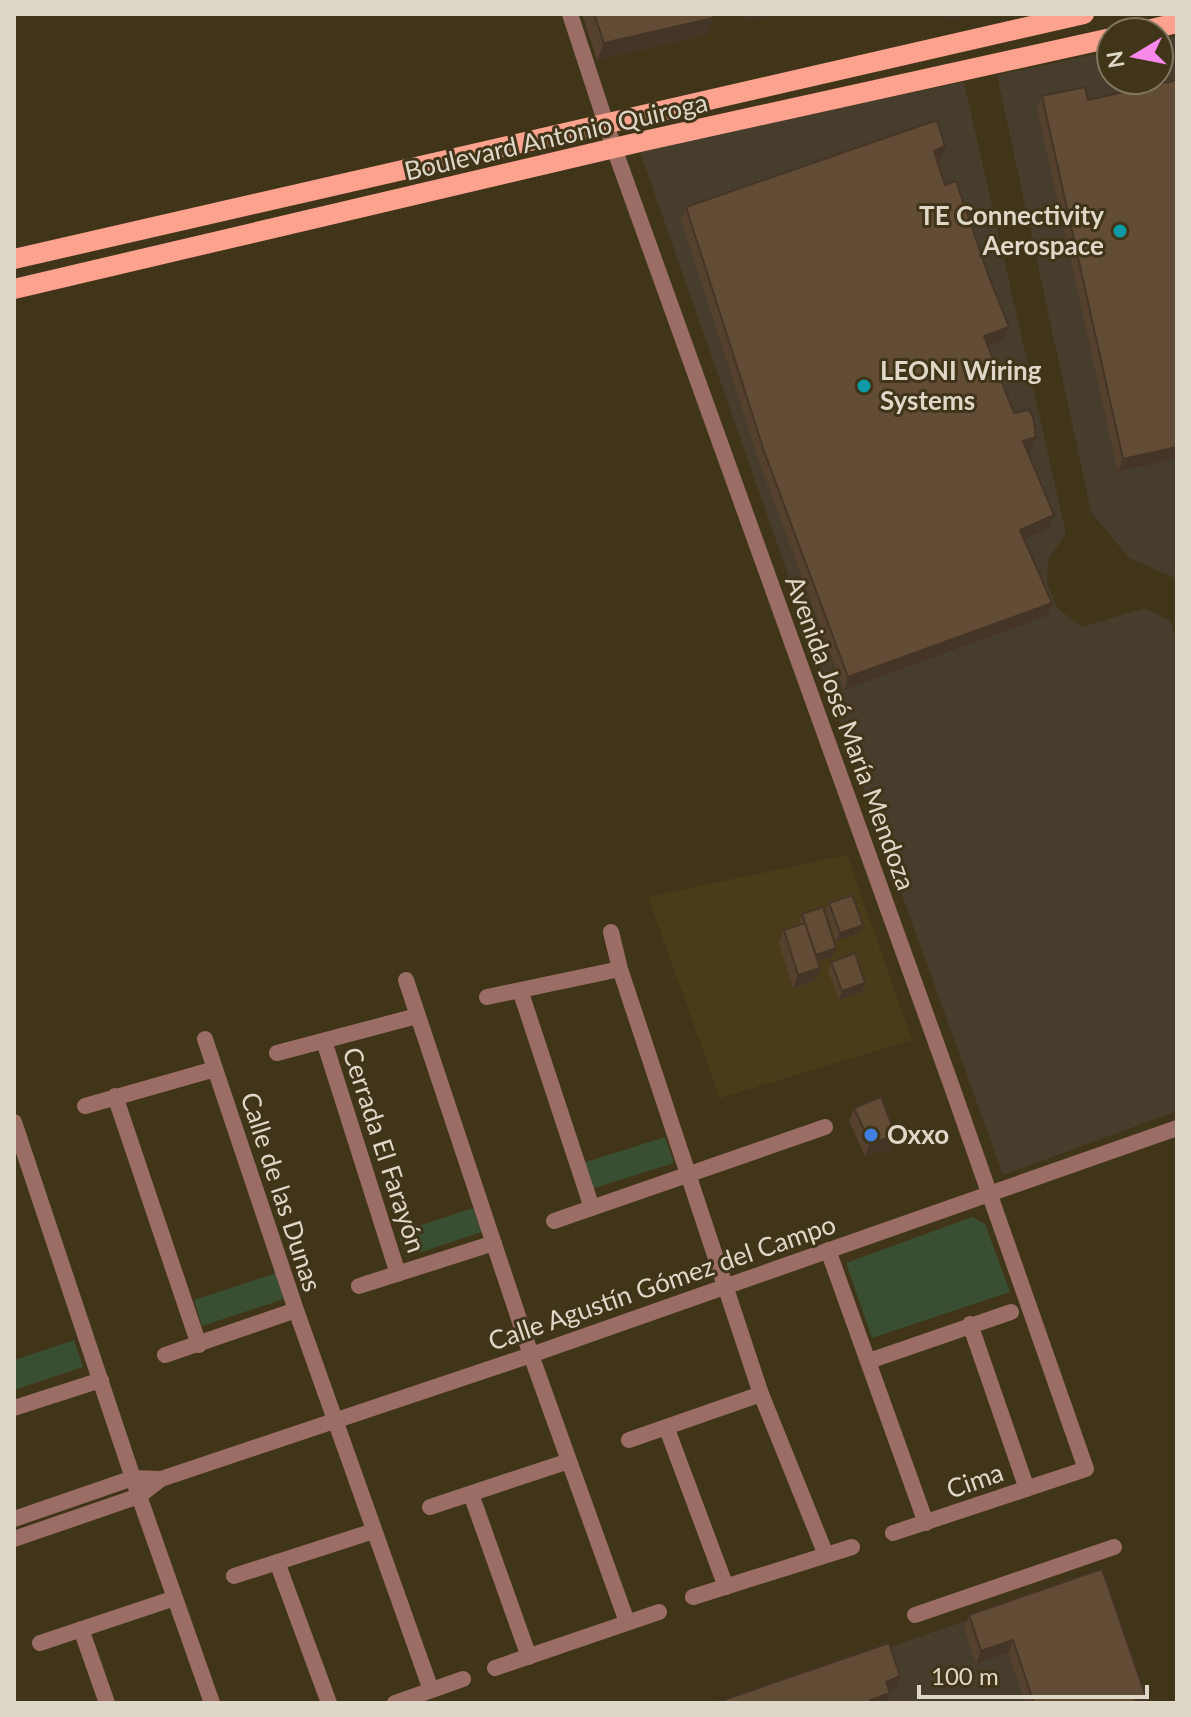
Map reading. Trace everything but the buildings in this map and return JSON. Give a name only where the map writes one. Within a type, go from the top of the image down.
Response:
[{"type":"main road","name":"Boulevard Antonio Quiroga","points":[[14,259],[1084,14]]},
{"type":"main road","name":"Boulevard Antonio Quiroga","points":[[14,289],[614,148],[1095,42]]},
{"type":"street","name":"Avenida José María Mendoza","points":[[570,14],[614,148],[1086,1469],[1027,1489]]},
{"type":"street","points":[[611,932],[620,969],[761,1394],[826,1555]]},
{"type":"street","points":[[487,997],[620,969]]},
{"type":"street","points":[[406,980],[531,1355],[627,1622]]},
{"type":"street","points":[[520,990],[592,1208]]},
{"type":"street","name":"Cerrada El Farayón","points":[[277,1053],[417,1016]]},
{"type":"street","points":[[205,1039],[215,1069]]},
{"type":"street","name":"Cerrada El Farayón","points":[[324,1041],[398,1274]]},
{"type":"street","name":"Calle de las Dunas","points":[[85,1106],[215,1069],[296,1310],[165,1355]]},
{"type":"street","points":[[115,1096],[199,1345]]},
{"type":"street","points":[[14,1125],[212,1703]]},
{"type":"street","points":[[554,1221],[825,1127]]},
{"type":"street","name":"Calle Agustín Gómez del Campo","points":[[14,1539],[139,1496],[161,1479],[531,1355],[1177,1128]]},
{"type":"street","name":"Cerrada El Farayón","points":[[359,1286],[494,1243]]},
{"type":"street","name":"Cima","points":[[828,1250],[926,1523],[1027,1489],[970,1324]]},
{"type":"street","points":[[296,1310],[431,1690]]},
{"type":"street","points":[[869,1361],[1011,1312]]},
{"type":"street","points":[[14,1408],[101,1380]]},
{"type":"street","points":[[629,1440],[761,1394]]},
{"type":"street","points":[[667,1429],[726,1587]]},
{"type":"street","points":[[430,1507],[569,1461]]},
{"type":"street","name":"Calle Agustín Gómez del Campo","points":[[14,1519],[133,1478],[161,1479]]},
{"type":"street","points":[[471,1494],[529,1657]]},
{"type":"street","points":[[893,1533],[926,1523]]},
{"type":"street","points":[[234,1576],[374,1531]]},
{"type":"street","points":[[693,1597],[852,1547]]},
{"type":"street","points":[[915,1615],[1114,1547]]},
{"type":"street","points":[[277,1562],[329,1703]]},
{"type":"street","points":[[40,1643],[175,1598]]},
{"type":"street","points":[[495,1668],[659,1612]]},
{"type":"street","points":[[81,1629],[107,1703]]},
{"type":"street","points":[[395,1703],[463,1679]]},
{"type":"shaded area","points":[[1175,36],[1177,579],[1129,558],[1091,512],[997,75],[1095,54],[1095,96],[1175,96]]},
{"type":"shaded area","points":[[964,82],[1066,533],[1048,560],[1047,582],[1057,608],[1082,627],[1145,608],[1171,622],[1177,646],[1177,1111],[1003,1175],[841,726],[639,149]]},
{"type":"shaded area","points":[[847,855],[912,1040],[720,1098],[648,897]]},
{"type":"shaded area","points":[[1101,1574],[1150,1703],[728,1703]]},
{"type":"green space","points":[[665,1137],[674,1163],[591,1189],[583,1163]]},
{"type":"green space","points":[[473,1208],[482,1232],[406,1257],[398,1233]]},
{"type":"green space","points":[[972,1217],[985,1224],[1010,1292],[872,1338],[846,1263]]},
{"type":"green space","points":[[276,1273],[284,1299],[202,1326],[194,1300]]},
{"type":"green space","points":[[74,1340],[83,1367],[14,1390],[14,1360]]},
{"type":"place","name":"TE Connectivity Aerospace","points":[[1120,231]]},
{"type":"place","name":"LEONI Wiring Systems","points":[[864,386]]},
{"type":"place","name":"Oxxo","points":[[871,1135]]}]
